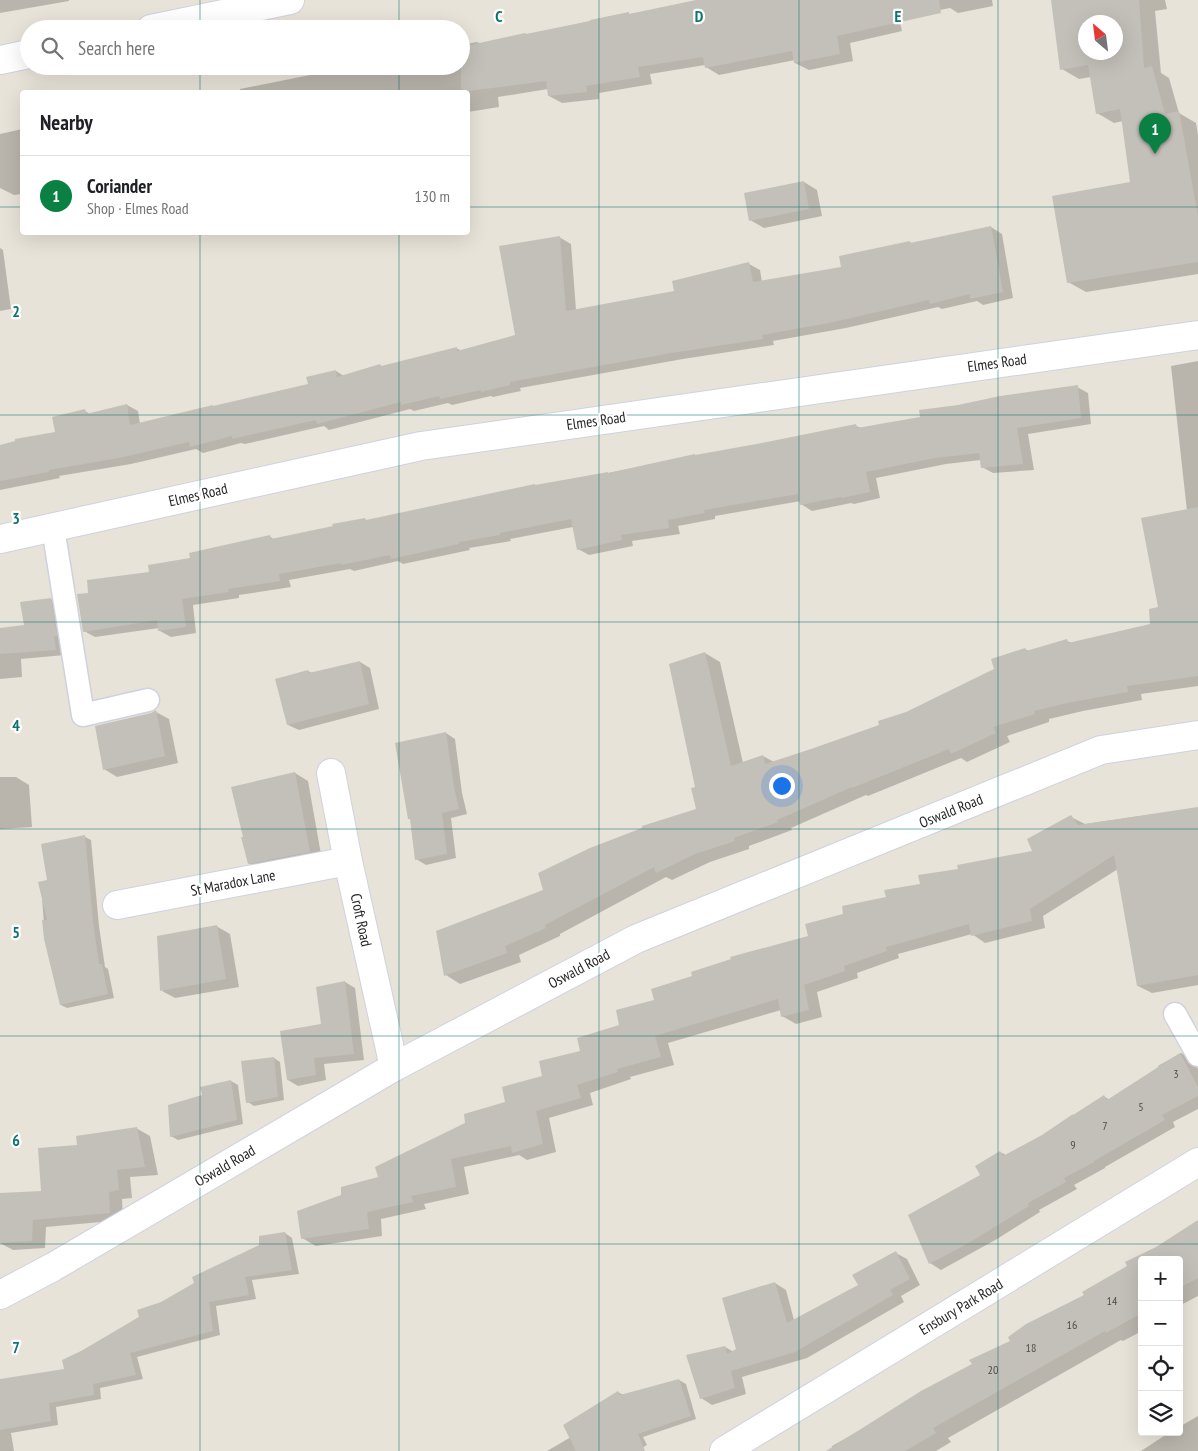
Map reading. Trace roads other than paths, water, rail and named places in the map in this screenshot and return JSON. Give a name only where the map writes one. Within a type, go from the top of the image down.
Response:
[{"type":"street","points":[[194,20],[290,0]]},
{"type":"street","points":[[0,60],[20,56]]},
{"type":"street","name":"Elmes Road","points":[[0,540],[421,446],[1198,335]]},
{"type":"street","name":"Oswald Road","points":[[0,1295],[53,1267],[394,1067],[636,939],[1101,750],[1198,734]]},
{"type":"street","name":"Croft Road","points":[[331,773],[348,861],[394,1067]]},
{"type":"street","name":"St Maradox Lane","points":[[117,905],[348,861]]},
{"type":"street","name":"Ensbury Park Road","points":[[724,1451],[1198,1162]]},
{"type":"lane","points":[[53,528],[83,715],[148,700]]},
{"type":"lane","points":[[1175,1014],[1198,1055]]},
{"type":"place","name":"Coriander","points":[[1155,154]]}]
